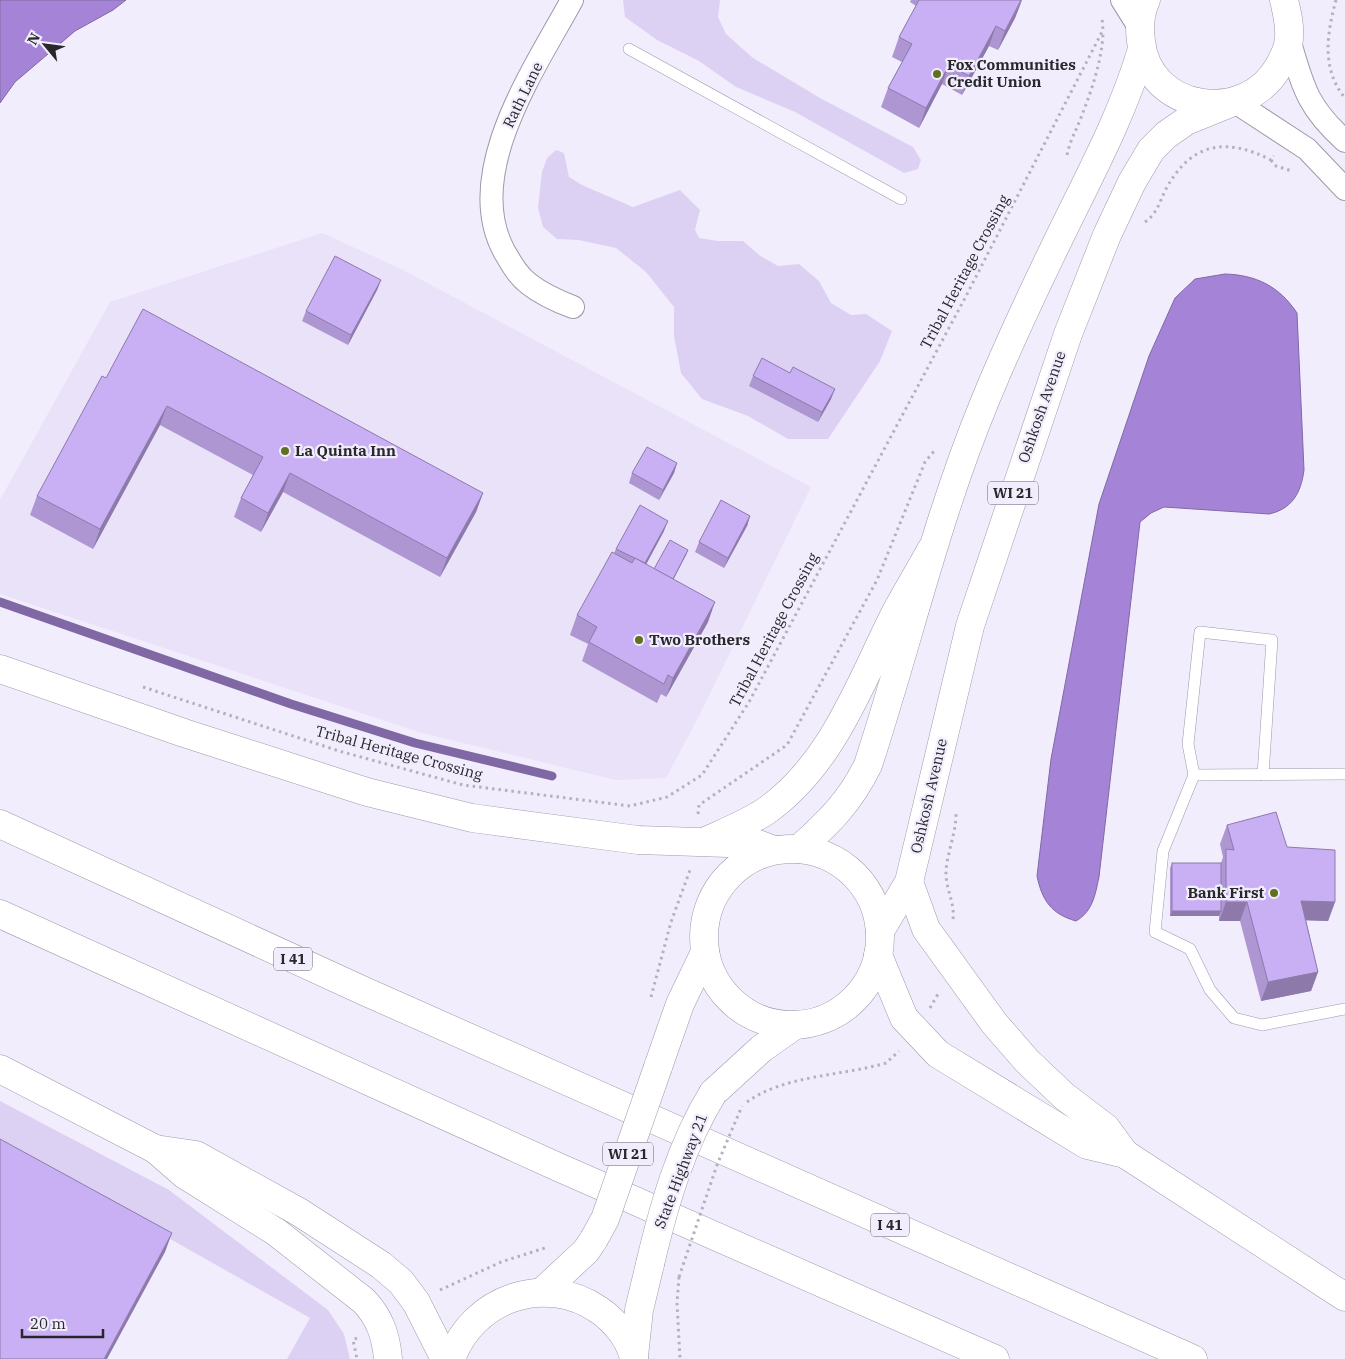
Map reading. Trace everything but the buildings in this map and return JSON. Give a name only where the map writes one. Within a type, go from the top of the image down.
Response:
[{"type":"main road","points":[[879,943],[870,976],[860,992],[846,1006],[831,1016],[814,1022],[795,1025],[770,1022],[747,1013],[727,997],[713,976],[705,952],[704,924],[713,898],[729,875],[752,858],[787,850],[838,813],[858,786],[868,765],[931,550],[960,462],[1033,292],[1114,128],[1131,84],[1146,0]]},
{"type":"main road","name":"Oshkosh Avenue","points":[[879,943],[909,882],[970,626],[1068,334],[1107,235],[1132,182],[1155,146],[1186,121],[1257,92],[1274,75],[1286,54],[1290,16]]},
{"type":"main road","points":[[1140,38],[1150,69],[1165,86],[1191,100],[1206,104],[1231,103]]},
{"type":"main road","points":[[698,843],[766,810],[803,775],[820,754],[850,709],[897,610],[931,550]]},
{"type":"main road","points":[[0,670],[184,733],[367,792],[420,806],[516,826],[638,840],[758,844],[787,850],[823,854],[845,866],[863,885],[874,907],[879,943],[904,1018],[938,1054],[998,1092],[1088,1144],[1125,1154],[1345,1297]]},
{"type":"main road","name":"I 41","points":[[0,824],[364,991],[1193,1359]]},
{"type":"main road","points":[[909,882],[926,929],[994,1023],[1027,1061],[1058,1090],[1106,1128],[1125,1154]]},
{"type":"main road","points":[[0,914],[558,1167],[995,1359]]},
{"type":"main road","name":"WI 21","points":[[543,1292],[577,1260],[594,1239],[605,1219],[680,1004],[705,952]]},
{"type":"main road","name":"State Highway 21","points":[[634,1357],[639,1310],[661,1217],[701,1112],[713,1092],[761,1049],[795,1025]]},
{"type":"main road","points":[[0,1069],[155,1149],[185,1175],[276,1232],[364,1301],[376,1314],[384,1334],[388,1359]]},
{"type":"main road","points":[[155,1149],[196,1155],[299,1212],[381,1265],[401,1282],[416,1302],[444,1359]]},
{"type":"main road","points":[[451,1359],[456,1345],[472,1323],[492,1306],[516,1295],[543,1292],[574,1297],[588,1303],[608,1316],[623,1334],[634,1357]]},
{"type":"street","name":"Rath Lane","points":[[572,0],[507,123],[494,164],[491,200],[497,239],[512,266],[528,283],[547,296],[573,307]]},
{"type":"street","points":[[1122,0],[1140,38]]},
{"type":"street","points":[[1290,16],[1301,81],[1313,108],[1345,142]]},
{"type":"street","points":[[1231,103],[1307,149],[1343,183]]},
{"type":"lane","points":[[629,49],[901,199]]},
{"type":"lane","points":[[1263,775],[1272,640],[1200,632],[1188,744],[1194,775],[1163,851],[1155,932],[1190,949],[1210,990],[1234,1018],[1262,1025],[1345,1009]]},
{"type":"lane","points":[[1194,775],[1345,774]]},
{"type":"path","points":[[1336,0],[1328,36],[1328,52],[1333,75],[1345,98]]},
{"type":"path","points":[[1069,142],[1090,93],[1103,45],[1100,12]]},
{"type":"path","name":"Tribal Heritage Crossing","points":[[135,684],[339,751],[463,785],[630,806],[652,803],[685,787],[702,775],[749,702],[965,298],[1103,30]]},
{"type":"path","points":[[1157,210],[1177,171],[1204,150],[1226,146],[1236,147],[1247,149],[1271,160],[1275,154]]},
{"type":"path","points":[[650,1000],[671,922],[698,843],[699,805],[787,745],[881,572],[925,462]]},
{"type":"path","points":[[952,923],[954,908],[947,889],[946,870],[956,827]]},
{"type":"path","points":[[925,1015],[938,992]]},
{"type":"path","points":[[680,1359],[677,1303],[679,1277],[716,1165],[742,1106],[759,1094],[780,1085],[886,1063],[903,1046]]},
{"type":"path","points":[[432,1294],[501,1262],[555,1244]]},
{"type":"shaded area","points":[[0,0],[126,0],[113,10],[75,31],[15,82],[0,103]]},
{"type":"shaded area","points":[[623,0],[720,0],[718,17],[726,34],[753,58],[820,98],[913,147],[921,160],[918,169],[904,173],[795,112],[736,87],[699,61],[657,40],[625,17]]},
{"type":"shaded area","points":[[556,150],[564,153],[569,177],[582,185],[633,207],[680,190],[700,210],[695,230],[699,238],[718,241],[743,241],[759,255],[778,266],[799,264],[819,281],[831,303],[851,315],[866,314],[892,331],[880,361],[828,439],[788,439],[748,416],[702,399],[681,373],[674,336],[674,307],[646,272],[616,248],[579,240],[557,239],[543,227],[538,208],[542,172],[547,158]]},
{"type":"shaded area","points":[[322,233],[399,268],[811,487],[700,714],[666,778],[616,780],[422,733],[0,594],[0,500],[110,302]]},
{"type":"shaded area","points":[[1225,274],[1247,277],[1266,284],[1283,296],[1297,313],[1303,478],[1294,499],[1277,512],[1269,514],[1164,507],[1151,513],[1140,522],[1099,877],[1090,907],[1076,921],[1060,914],[1049,905],[1037,876],[1051,759],[1099,504],[1149,356],[1175,298],[1195,279]]},
{"type":"shaded area","points":[[0,1101],[169,1190],[328,1310],[344,1334],[350,1359],[287,1359],[310,1318],[172,1240],[0,1154]]},
{"type":"waterway","points":[[0,602],[291,704],[415,743],[552,776]]},
{"type":"place","name":"Fox Communities Credit Union","points":[[937,74]]},
{"type":"place","name":"La Quinta Inn","points":[[285,451]]},
{"type":"place","name":"Two Brothers","points":[[639,640]]},
{"type":"place","name":"Bank First","points":[[1274,893]]}]
